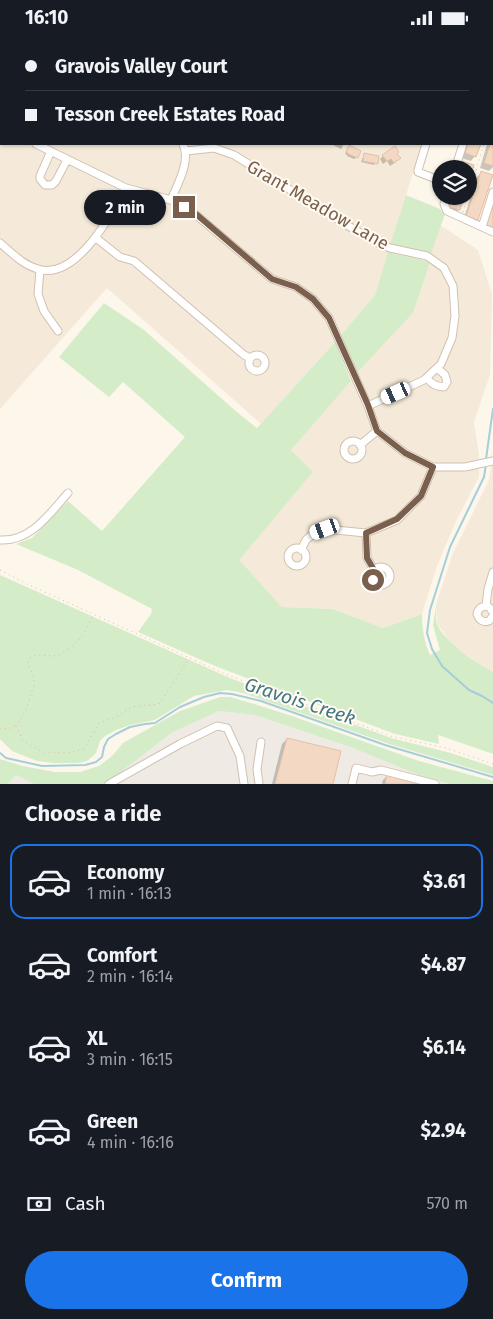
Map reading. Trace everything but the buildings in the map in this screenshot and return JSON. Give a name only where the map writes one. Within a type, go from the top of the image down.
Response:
[{"type":"street","points":[[38,145],[126,188],[172,199],[196,214],[272,279],[296,287],[313,299],[329,318],[368,405],[377,431],[405,453],[433,467],[466,467],[493,461]]},
{"type":"street","points":[[426,145],[418,172],[432,177]]},
{"type":"street","points":[[458,160],[463,145]]},
{"type":"street","points":[[172,199],[184,169],[184,147]]},
{"type":"street","name":"Grant Meadow Lane","points":[[184,147],[214,147],[234,155],[378,243],[390,248],[427,256],[444,268],[453,286],[455,316],[452,338],[441,364],[424,380],[368,405]]},
{"type":"street","points":[[51,151],[40,176],[45,185],[52,185],[56,181],[66,160]]},
{"type":"street","points":[[0,243],[26,265],[40,270],[59,269],[74,259],[96,238],[126,188]]},
{"type":"street","points":[[482,227],[493,191]]},
{"type":"street","points":[[444,205],[447,211],[493,232]]},
{"type":"street","points":[[96,238],[120,257],[134,261],[244,355],[250,358]]},
{"type":"street","points":[[40,270],[38,294],[44,311],[58,331]]},
{"type":"street","points":[[427,378],[431,384],[437,387],[444,387],[448,383],[445,375],[437,368]]},
{"type":"street","points":[[360,445],[377,431]]},
{"type":"street","points":[[301,550],[306,540],[314,533],[325,529],[366,533],[397,519],[421,496],[433,467]]},
{"type":"street","points":[[0,540],[22,537],[35,529],[68,493]]},
{"type":"street","points":[[366,533],[367,558],[374,570]]},
{"type":"street","points":[[486,606],[493,572]]},
{"type":"street","points":[[493,612],[491,608],[486,606],[481,607],[477,614],[479,619],[487,622],[493,616]]},
{"type":"street","points":[[109,784],[180,744],[217,726],[227,728],[240,756],[244,784]]},
{"type":"street","points":[[259,784],[257,769],[261,742]]},
{"type":"street","points":[[352,784],[356,768],[372,772],[381,770],[435,784]]},
{"type":"path","points":[[477,166],[484,145]]},
{"type":"path","points":[[462,217],[465,205]]},
{"type":"path","points":[[0,570],[225,674],[390,736],[446,748],[493,764]]},
{"type":"path","points":[[0,728],[10,729],[16,726],[23,718],[34,683],[34,676],[28,666],[28,660],[32,656],[38,655],[56,656],[68,650],[84,635],[93,614]]},
{"type":"path","points":[[16,726],[23,741],[43,752],[69,753],[84,749],[99,723],[116,717],[132,707],[159,704],[190,658]]},
{"type":"shaded area","points":[[0,145],[422,145],[375,295],[261,424],[107,288],[0,409]]},
{"type":"shaded area","points":[[440,225],[478,250],[492,294],[490,375],[474,422],[479,455],[479,477],[456,521],[437,566],[422,614],[383,628],[333,609],[282,607],[238,560],[313,472],[291,450],[357,373],[413,313],[430,263]]},
{"type":"shaded area","points":[[493,451],[493,672],[451,644],[437,623],[437,601],[453,553],[489,480]]},
{"type":"shaded area","points":[[219,711],[255,715],[353,748],[421,776],[450,784],[105,784],[173,732]]},
{"type":"shaded area","points":[[16,775],[34,784],[8,784]]},
{"type":"green space","points":[[406,195],[440,209],[445,214],[431,254],[390,245]]},
{"type":"green space","points":[[388,252],[430,263],[413,313],[357,373],[341,335],[375,295]]},
{"type":"green space","points":[[104,303],[144,330],[257,428],[335,342],[351,381],[291,450],[313,472],[239,560],[282,607],[333,609],[383,628],[422,614],[424,635],[430,655],[440,650],[433,625],[437,601],[436,622],[447,639],[462,652],[493,672],[493,754],[438,735],[439,744],[395,734],[215,666],[138,632],[151,614],[152,609],[78,570],[16,544],[32,538],[68,501],[102,531],[185,437],[123,382],[109,397],[59,357]]},
{"type":"green space","points":[[0,575],[230,678],[391,738],[451,753],[493,767],[493,775],[389,744],[243,693],[227,690],[194,696],[155,720],[116,730],[100,741],[96,753],[87,761],[79,763],[53,763],[37,761],[12,751],[0,739]]},
{"type":"green space","points":[[220,697],[230,697],[289,715],[419,761],[493,781],[493,784],[450,784],[421,776],[353,748],[255,715],[219,711],[173,732],[105,784],[34,784],[16,775],[8,784],[0,784],[0,759],[23,766],[55,772],[80,772],[99,766],[112,756],[123,743],[180,711]]},
{"type":"waterway","points":[[486,459],[493,409]]},
{"type":"waterway","points":[[486,464],[484,477],[450,547],[430,610],[427,633],[432,649],[442,666],[469,690],[493,703]]},
{"type":"waterway","name":"Gravois Creek","points":[[0,753],[6,758],[42,766],[85,765],[96,762],[102,757],[108,739],[116,734],[130,727],[155,723],[180,707],[204,697],[220,693],[261,701],[385,745],[493,777]]},
{"type":"route","points":[[184,207],[196,214],[272,279],[296,287],[313,299],[329,318],[368,405],[377,431],[405,453],[433,467],[421,496],[397,519],[366,533],[367,558],[374,570],[373,580]]}]
